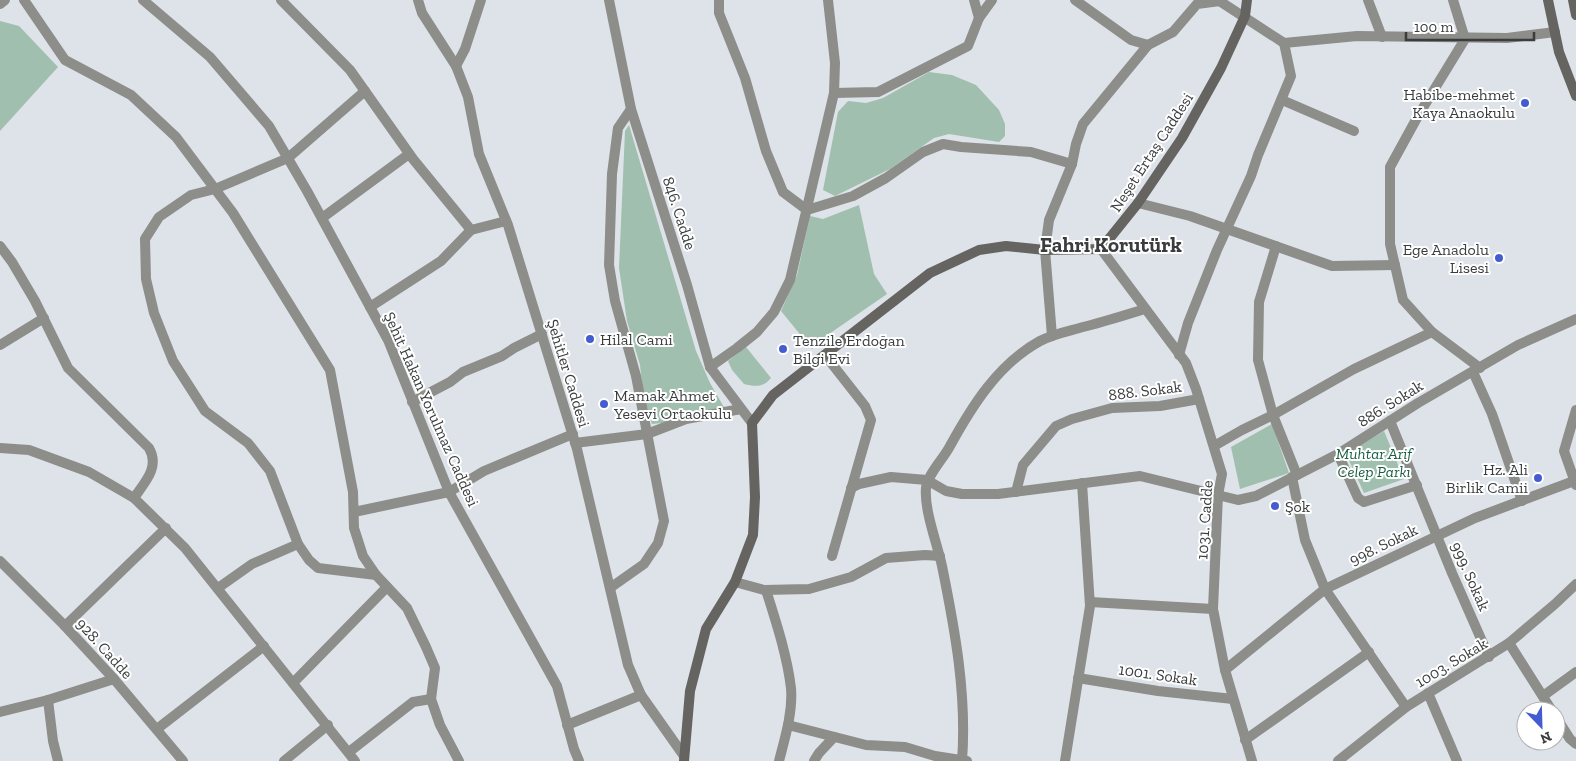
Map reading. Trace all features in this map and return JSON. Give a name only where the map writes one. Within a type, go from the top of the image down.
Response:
[{"type":"main road","name":"Neşet Ertaş Caddesi","points":[[1101,249],[1138,203],[1182,138],[1221,68],[1245,16],[1247,0]]},
{"type":"main road","points":[[1548,0],[1560,52],[1576,96]]},
{"type":"main road","points":[[1573,0],[1576,15]]},
{"type":"main road","points":[[684,758],[690,691],[706,629],[735,582],[753,535],[755,497],[752,423],[773,396],[930,273],[979,250],[1006,246],[1045,250],[1101,249]]},
{"type":"street","points":[[0,4],[5,0]]},
{"type":"street","points":[[24,0],[66,60],[131,95],[176,137],[233,213],[330,370],[352,492],[354,528],[363,556],[376,575],[407,608],[435,668],[431,699],[440,725],[459,761]]},
{"type":"street","name":"Şehit Hakan Yorulmaz Caddesi","points":[[144,0],[210,57],[269,126],[288,158],[388,340],[449,492],[557,686],[579,761]]},
{"type":"street","points":[[281,0],[350,70],[409,154],[471,230]]},
{"type":"street","name":"Şehitler Caddesi","points":[[418,0],[422,13],[456,66],[468,97],[479,154],[506,221],[574,438],[628,665],[641,695],[684,758]]},
{"type":"street","points":[[456,66],[465,49],[481,0]]},
{"type":"street","name":"846. Cadde","points":[[609,0],[631,108],[687,285],[710,367],[752,423]]},
{"type":"street","points":[[719,0],[719,13],[744,78],[766,150],[783,192],[807,210]]},
{"type":"street","points":[[710,367],[757,332],[774,312],[790,280],[834,94],[835,63],[828,0]]},
{"type":"street","points":[[974,0],[979,18]]},
{"type":"street","points":[[834,94],[878,92],[968,46],[979,18],[992,0]]},
{"type":"street","points":[[1075,0],[1131,40],[1148,45]]},
{"type":"street","points":[[1052,336],[1045,250],[1049,220],[1072,164],[1083,124],[1148,45],[1173,32],[1197,4],[1219,0],[1284,42],[1357,36],[1465,39],[1506,38],[1555,32]]},
{"type":"street","points":[[1368,0],[1382,37]]},
{"type":"street","points":[[1452,0],[1465,39],[1418,116],[1390,167],[1390,244],[1403,300],[1432,332],[1476,370],[1522,502]]},
{"type":"street","points":[[1179,354],[1188,323],[1251,176],[1291,76],[1284,42]]},
{"type":"street","points":[[365,91],[288,158],[214,189],[191,195],[159,217],[145,239],[146,279],[154,314],[174,361],[205,411],[248,443],[270,471],[298,544],[309,560],[318,568],[376,575]]},
{"type":"street","points":[[1282,100],[1354,131]]},
{"type":"street","points":[[610,588],[644,564],[658,543],[664,521],[636,376],[615,301],[609,265],[612,174],[618,128],[631,108]]},
{"type":"street","points":[[807,210],[853,196],[886,178],[923,152],[943,144],[1031,152],[1072,164]]},
{"type":"street","points":[[322,218],[409,154]]},
{"type":"street","points":[[1138,203],[1190,216],[1332,266],[1395,265]]},
{"type":"street","points":[[370,307],[441,261],[471,230],[506,221]]},
{"type":"street","points":[[0,246],[12,262],[44,318],[68,368],[149,448],[153,455],[153,469],[134,498]]},
{"type":"street","points":[[1276,246],[1259,302],[1258,360],[1294,476],[1305,540],[1326,588],[1406,707]]},
{"type":"street","name":"1031. Cadde","points":[[1101,249],[1186,363],[1214,446],[1222,474],[1218,495],[1212,609],[1225,670],[1252,761]]},
{"type":"street","points":[[788,725],[866,745],[904,747],[935,756],[964,761],[960,673],[940,556],[927,505],[927,480],[944,458],[977,401],[1001,372],[1026,350],[1052,336],[1145,309]]},
{"type":"street","points":[[0,345],[44,318]]},
{"type":"street","name":"886. Sokak","points":[[927,480],[946,491],[962,494],[1016,492],[1140,476],[1238,500],[1256,496],[1338,454],[1418,403],[1518,346],[1576,320]]},
{"type":"street","points":[[1214,446],[1274,415],[1354,369],[1432,332]]},
{"type":"street","points":[[412,402],[450,382],[462,372],[502,356],[542,334]]},
{"type":"street","points":[[825,355],[865,406],[871,420],[832,556]]},
{"type":"street","name":"888. Sokak","points":[[1016,492],[1023,465],[1056,426],[1072,419],[1112,408],[1160,406],[1199,399]]},
{"type":"street","points":[[354,512],[449,492],[484,472],[574,438],[647,434],[686,419],[741,409]]},
{"type":"street","points":[[1575,483],[1564,451],[1576,410]]},
{"type":"street","name":"999. Sokak","points":[[1390,421],[1489,657]]},
{"type":"street","points":[[0,448],[28,450],[89,472],[134,498],[185,548],[356,761]]},
{"type":"street","points":[[1338,454],[1358,498],[1364,502],[1417,485]]},
{"type":"street","points":[[851,488],[859,484],[892,477],[927,480]]},
{"type":"street","points":[[1065,761],[1090,602],[1082,483]]},
{"type":"street","name":"998. Sokak","points":[[1225,670],[1326,588],[1475,518],[1575,483]]},
{"type":"street","points":[[65,626],[166,528]]},
{"type":"street","points":[[218,588],[252,564],[298,544]]},
{"type":"street","points":[[735,582],[766,590],[809,589],[851,577],[886,558],[925,555],[940,556]]},
{"type":"street","name":"928. Cadde","points":[[0,561],[65,626],[114,679],[183,761]]},
{"type":"street","name":"1003. Sokak","points":[[1340,760],[1406,707],[1509,643],[1576,584]]},
{"type":"street","points":[[293,682],[387,587]]},
{"type":"street","points":[[766,590],[784,652],[791,690],[788,725],[779,761]]},
{"type":"street","points":[[1090,602],[1212,609]]},
{"type":"street","points":[[1509,643],[1546,701]]},
{"type":"street","points":[[157,729],[264,646]]},
{"type":"street","points":[[1245,740],[1369,652]]},
{"type":"street","points":[[1543,696],[1576,672]]},
{"type":"street","name":"1001. Sokak","points":[[1078,678],[1158,691],[1233,699]]},
{"type":"street","points":[[0,712],[48,700],[114,679]]},
{"type":"street","points":[[1428,693],[1457,761]]},
{"type":"street","points":[[567,724],[641,695]]},
{"type":"street","points":[[349,752],[413,702],[431,699]]},
{"type":"street","points":[[48,700],[53,741],[58,761]]},
{"type":"street","points":[[284,761],[328,725]]},
{"type":"street","points":[[1566,733],[1576,744]]},
{"type":"street","points":[[814,761],[834,737]]},
{"type":"green space","points":[[0,21],[19,26],[58,67],[0,131]]},
{"type":"green space","points":[[929,72],[952,75],[976,85],[999,110],[1005,124],[1005,136],[999,142],[949,134],[934,138],[890,169],[835,196],[823,190],[838,112],[848,101],[866,103],[883,98]]},
{"type":"green space","points":[[629,125],[696,351],[710,383],[725,409],[671,422],[652,424],[644,403],[640,365],[627,321],[619,268],[625,131]]},
{"type":"green space","points":[[859,205],[874,274],[887,294],[829,334],[812,349],[781,311],[797,275],[810,216],[823,219]]},
{"type":"green space","points":[[746,347],[771,378],[762,385],[744,384],[732,370],[728,361]]},
{"type":"green space","points":[[1272,424],[1289,473],[1240,489],[1231,447]]},
{"type":"green space","name":"Muhtar Arif Celep Parkı","points":[[1384,431],[1404,479],[1364,493],[1346,454]]},
{"type":"place","name":"Habibe-mehmet Kaya Anaokulu","points":[[1525,103]]},
{"type":"place","name":"Ege Anadolu Lisesi","points":[[1499,258]]},
{"type":"place","name":"Hilal Cami","points":[[590,339]]},
{"type":"place","name":"Tenzile Erdoğan Bilgi Evi","points":[[783,349]]},
{"type":"place","name":"Mamak Ahmet Yesevi Ortaokulu","points":[[604,404]]},
{"type":"place","name":"Hz. Ali Birlik Camii","points":[[1538,478]]},
{"type":"place","name":"Şok","points":[[1275,506]]},
{"type":"district","name":"Fahri Korutürk","points":[[1111,245]]}]
